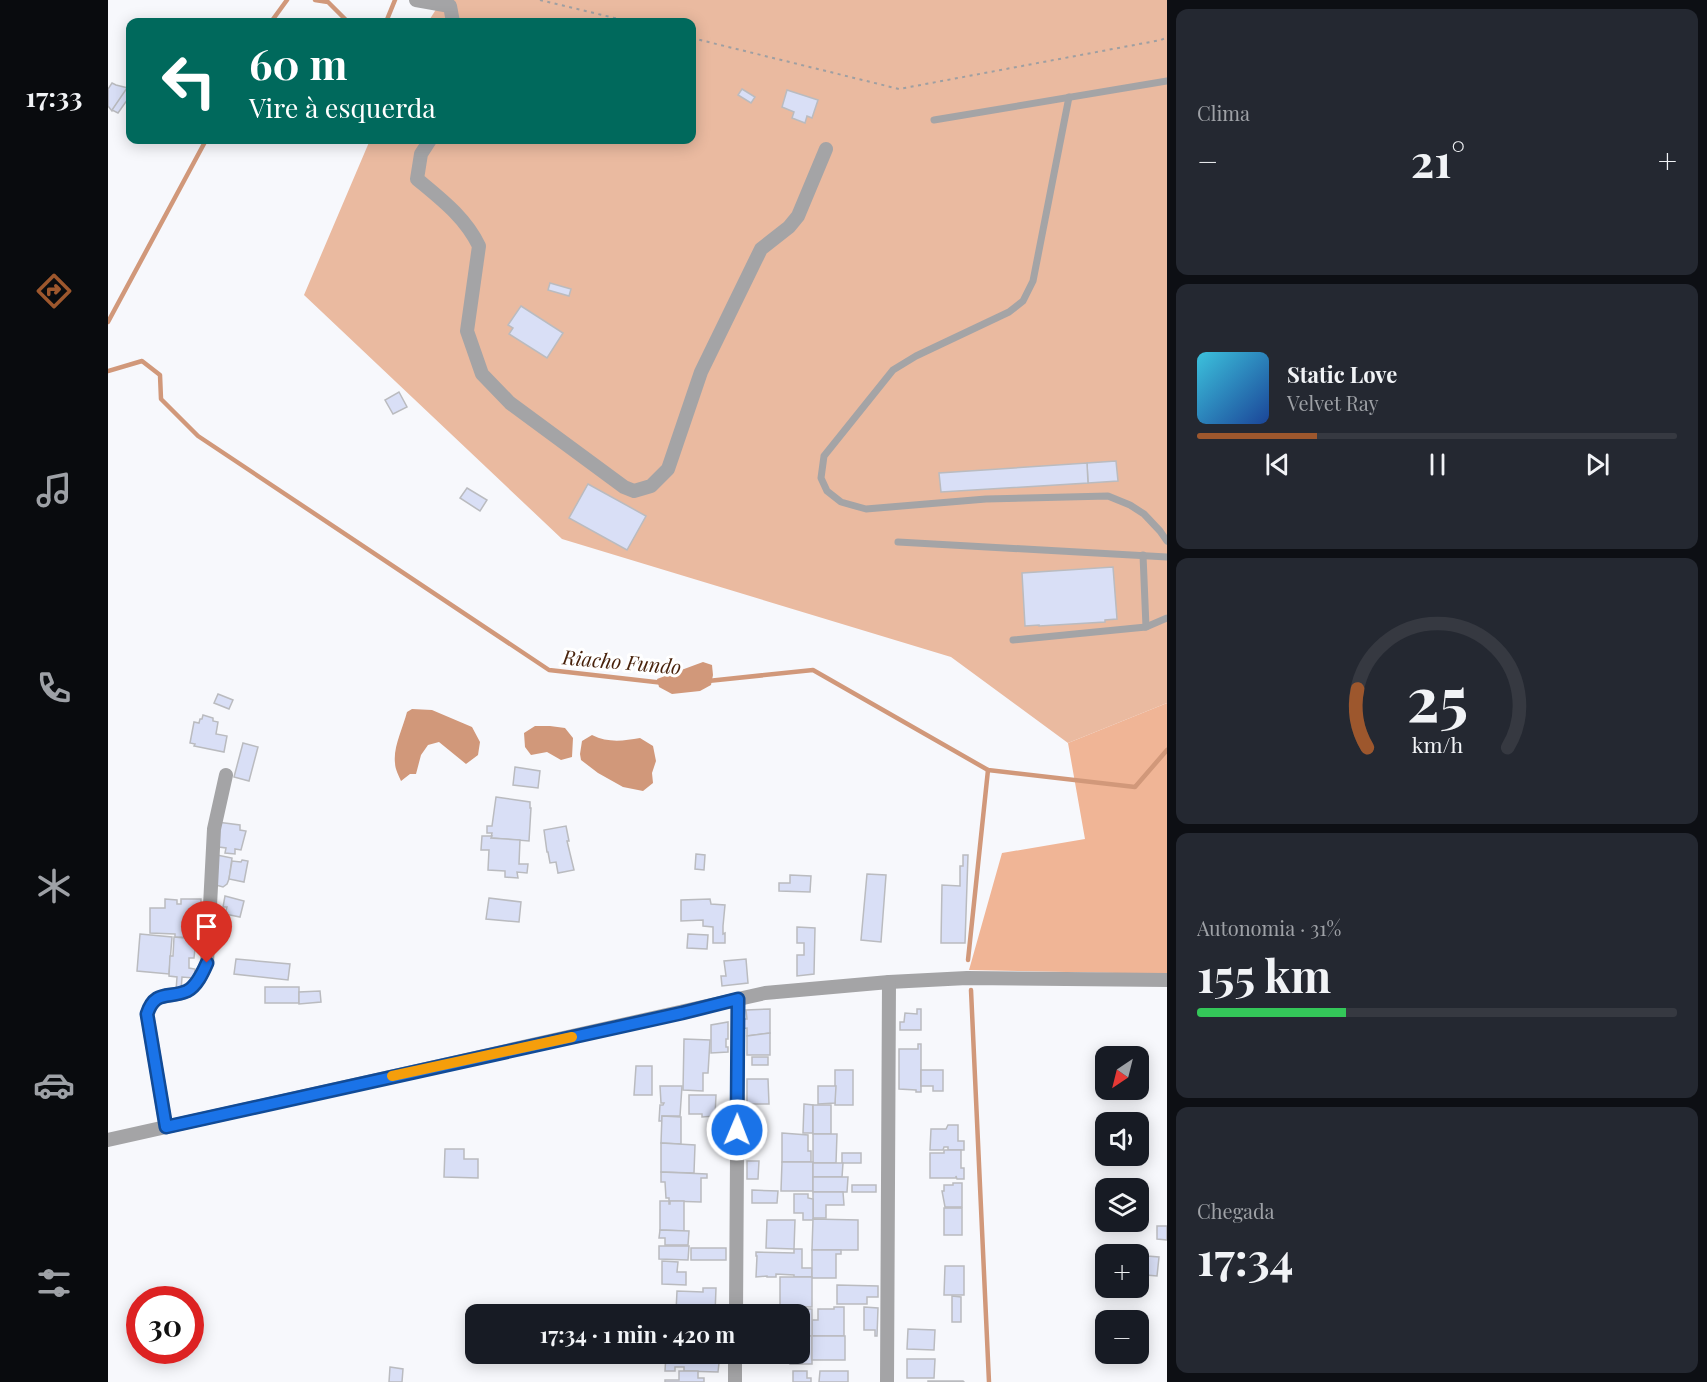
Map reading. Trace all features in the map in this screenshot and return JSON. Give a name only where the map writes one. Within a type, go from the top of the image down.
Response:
[{"type":"street","points":[[416,0],[450,6],[452,18]]},
{"type":"street","points":[[427,144],[421,154],[417,179],[459,215],[479,246],[467,331],[482,374],[510,403],[624,487],[634,491],[651,486],[668,469],[702,372],[761,249],[789,227],[798,216],[826,149]]},
{"type":"street","points":[[166,1127],[147,1014],[150,1004],[159,997],[189,990],[201,976],[207,963],[214,829],[226,775]]},
{"type":"street","points":[[108,1140],[765,993],[967,978],[1167,980]]},
{"type":"street","points":[[887,1382],[889,982]]},
{"type":"street","points":[[735,1304],[738,999]]},
{"type":"street","points":[[735,1364],[735,1382]]},
{"type":"lane","points":[[934,120],[1167,81]]},
{"type":"lane","points":[[1069,97],[1033,281],[1023,301],[1009,312],[916,356],[893,370],[824,456],[821,478],[827,491],[841,502],[866,509],[986,499],[1108,496],[1144,514],[1167,541]]},
{"type":"lane","points":[[897,542],[1167,557]]},
{"type":"lane","points":[[1143,555],[1146,627]]},
{"type":"lane","points":[[1013,640],[1146,627],[1167,618]]},
{"type":"path","points":[[540,0],[614,18]]},
{"type":"path","points":[[696,39],[899,89],[1161,40],[1167,37]]},
{"type":"shaded area","points":[[442,0],[1167,0],[1167,703],[1068,743],[951,657],[562,539],[304,295],[368,144],[696,144],[696,18],[431,18]]},
{"type":"shaded area","points":[[703,662],[712,665],[711,685],[700,691],[672,694],[659,687],[657,679]]},
{"type":"shaded area","points":[[1167,703],[1167,974],[969,970],[1002,853],[1085,839],[1068,743]]},
{"type":"shaded area","points":[[412,709],[432,710],[472,727],[480,742],[478,755],[466,764],[439,742],[428,745],[421,755],[416,774],[410,774],[401,781],[395,765],[395,751],[407,712]]},
{"type":"shaded area","points":[[535,726],[565,728],[573,738],[572,757],[561,760],[547,752],[531,755],[525,747],[524,733]]},
{"type":"shaded area","points":[[592,735],[616,741],[640,738],[653,746],[656,761],[652,773],[653,783],[643,791],[623,787],[581,760],[582,741]]},
{"type":"building","points":[[112,83],[126,88],[112,111],[108,106],[108,89]]},
{"type":"building","points":[[126,89],[126,102],[118,113],[112,110]]},
{"type":"building","points":[[742,89],[755,97],[751,103],[738,95]]},
{"type":"building","points":[[787,90],[818,100],[812,118],[807,116],[805,123],[792,118],[794,112],[782,107]]},
{"type":"building","points":[[550,283],[571,289],[569,296],[548,290]]},
{"type":"building","points":[[521,306],[563,333],[547,358],[509,334],[513,328],[508,325]]},
{"type":"building","points":[[399,392],[407,407],[393,414],[385,400]]},
{"type":"building","points":[[1116,461],[1118,481],[1088,483],[1087,463]]},
{"type":"building","points":[[1087,463],[1088,483],[941,492],[939,473]]},
{"type":"building","points":[[588,484],[646,516],[627,550],[569,518]]},
{"type":"building","points":[[467,488],[487,500],[480,511],[460,498]]},
{"type":"building","points":[[1113,567],[1117,619],[1105,620],[1105,622],[1025,626],[1022,573]]},
{"type":"building","points":[[218,694],[233,700],[229,709],[214,703]]},
{"type":"building","points":[[203,715],[218,722],[216,734],[227,736],[224,752],[194,746],[195,744],[190,743],[194,722],[199,723]]},
{"type":"building","points":[[243,743],[258,747],[249,781],[234,777]]},
{"type":"building","points":[[515,767],[540,771],[538,788],[513,785]]},
{"type":"building","points":[[496,797],[530,802],[529,841],[491,838],[492,833],[487,833],[487,826],[492,826]]},
{"type":"building","points":[[217,822],[240,825],[240,830],[246,831],[241,850],[235,849],[235,854],[225,853],[226,848],[219,847]]},
{"type":"building","points":[[566,826],[574,870],[558,873],[556,862],[550,863],[544,830]]},
{"type":"building","points":[[482,836],[520,840],[519,864],[528,864],[527,873],[517,872],[518,878],[505,877],[505,871],[488,870],[489,850],[481,850]]},
{"type":"building","points":[[696,854],[705,855],[704,870],[695,869]]},
{"type":"building","points":[[217,855],[232,858],[229,879],[223,887],[212,884]]},
{"type":"building","points":[[963,855],[968,855],[965,943],[941,943],[942,885],[960,886],[960,866],[963,866]]},
{"type":"building","points":[[242,860],[248,861],[244,882],[229,879],[232,861],[241,862]]},
{"type":"building","points":[[867,874],[886,875],[881,942],[861,940]]},
{"type":"building","points":[[790,875],[811,876],[810,892],[779,891],[779,883],[790,883]]},
{"type":"building","points":[[225,896],[244,901],[240,917],[225,914],[227,907],[223,907]]},
{"type":"building","points":[[489,898],[521,902],[519,922],[486,919]]},
{"type":"building","points":[[165,899],[177,900],[177,904],[181,904],[181,899],[201,899],[200,938],[150,933],[150,908],[165,908]]},
{"type":"building","points":[[710,899],[711,904],[725,905],[723,934],[725,933],[725,943],[713,943],[713,927],[703,926],[703,920],[681,921],[681,900]]},
{"type":"building","points":[[797,927],[815,928],[814,974],[797,976],[797,955],[804,955],[804,943],[797,943]]},
{"type":"building","points":[[140,934],[172,937],[169,974],[137,971]]},
{"type":"building","points":[[688,934],[708,935],[707,949],[687,948]]},
{"type":"building","points":[[174,937],[196,939],[194,958],[189,958],[189,968],[195,969],[194,978],[182,977],[181,991],[176,991],[177,977],[169,976]]},
{"type":"building","points":[[236,959],[290,964],[288,980],[234,974]]},
{"type":"building","points":[[746,959],[748,983],[722,986],[721,976],[726,976],[724,961]]},
{"type":"building","points":[[265,987],[299,987],[299,1003],[265,1003]]},
{"type":"building","points":[[320,991],[321,1002],[299,1004],[299,992]]},
{"type":"building","points":[[770,1009],[770,1033],[747,1036],[747,1028],[739,1029],[741,1019],[747,1019],[746,1010]]},
{"type":"building","points":[[917,1009],[921,1009],[921,1030],[900,1030],[900,1022],[904,1022],[905,1013],[917,1014]]},
{"type":"building","points":[[728,1022],[726,1047],[728,1047],[728,1052],[711,1053],[711,1025]]},
{"type":"building","points":[[770,1033],[770,1055],[747,1055],[747,1036]]},
{"type":"building","points":[[684,1039],[710,1040],[708,1073],[703,1073],[703,1091],[683,1090]]},
{"type":"building","points":[[918,1044],[921,1044],[921,1092],[899,1089],[899,1049],[918,1049]]},
{"type":"building","points":[[752,1057],[768,1057],[768,1065],[752,1065]]},
{"type":"building","points":[[636,1066],[652,1066],[652,1095],[634,1095]]},
{"type":"building","points":[[835,1070],[853,1070],[853,1105],[835,1105]]},
{"type":"building","points":[[921,1070],[943,1070],[943,1091],[933,1091],[933,1086],[921,1086]]},
{"type":"building","points":[[747,1079],[768,1079],[769,1104],[747,1104]]},
{"type":"building","points":[[660,1086],[682,1086],[680,1116],[662,1116],[662,1121],[659,1121],[660,1105],[664,1103],[661,1103]]},
{"type":"building","points":[[818,1086],[836,1086],[835,1103],[818,1104]]},
{"type":"building","points":[[689,1095],[716,1095],[715,1116],[702,1117],[702,1114],[689,1114]]},
{"type":"building","points":[[804,1104],[813,1105],[813,1133],[803,1133]]},
{"type":"building","points":[[813,1105],[831,1105],[831,1134],[813,1134]]},
{"type":"building","points":[[662,1116],[681,1117],[681,1144],[661,1143]]},
{"type":"building","points":[[948,1125],[958,1125],[958,1141],[964,1141],[964,1150],[948,1150],[948,1147],[944,1147],[943,1150],[930,1150],[931,1129],[946,1129]]},
{"type":"building","points":[[782,1133],[808,1135],[811,1162],[782,1162]]},
{"type":"building","points":[[813,1134],[837,1134],[836,1163],[813,1163]]},
{"type":"building","points":[[661,1143],[695,1145],[694,1173],[661,1172]]},
{"type":"building","points":[[445,1149],[464,1149],[464,1159],[478,1159],[478,1178],[444,1177]]},
{"type":"building","points":[[944,1150],[961,1150],[961,1168],[964,1168],[964,1179],[957,1179],[956,1176],[956,1178],[930,1178],[930,1153],[944,1153]]},
{"type":"building","points":[[842,1153],[861,1153],[861,1163],[842,1163]]},
{"type":"building","points":[[747,1161],[759,1161],[758,1179],[747,1179]]},
{"type":"building","points":[[782,1162],[813,1162],[813,1191],[781,1191]]},
{"type":"building","points":[[813,1163],[843,1163],[842,1177],[813,1177]]},
{"type":"building","points":[[661,1172],[707,1174],[707,1178],[701,1178],[701,1202],[669,1201],[669,1198],[666,1198],[665,1182],[661,1182]]},
{"type":"building","points":[[813,1177],[848,1177],[847,1192],[813,1192]]},
{"type":"building","points":[[953,1183],[962,1183],[962,1207],[945,1207],[942,1191],[944,1191],[944,1185],[953,1185]]},
{"type":"building","points":[[852,1185],[876,1185],[876,1192],[852,1192]]},
{"type":"building","points":[[752,1190],[778,1191],[777,1203],[752,1203]]},
{"type":"building","points":[[813,1192],[843,1192],[844,1205],[826,1205],[826,1218],[813,1218]]},
{"type":"building","points":[[794,1194],[808,1194],[808,1198],[813,1199],[813,1220],[803,1220],[803,1213],[794,1213]]},
{"type":"building","points":[[660,1201],[669,1201],[670,1204],[670,1201],[684,1201],[684,1231],[660,1230]]},
{"type":"building","points":[[944,1208],[962,1208],[962,1235],[944,1235]]},
{"type":"building","points":[[813,1219],[858,1220],[858,1250],[812,1250]]},
{"type":"building","points":[[767,1220],[795,1220],[794,1249],[766,1248]]},
{"type":"building","points":[[1157,1226],[1167,1226],[1167,1240],[1157,1239]]},
{"type":"building","points":[[660,1230],[689,1231],[688,1245],[665,1245],[665,1238],[659,1238]]},
{"type":"building","points":[[659,1246],[689,1246],[688,1260],[659,1259]]},
{"type":"building","points":[[691,1248],[726,1248],[726,1260],[691,1260]]},
{"type":"building","points":[[794,1249],[802,1249],[802,1268],[812,1268],[812,1277],[776,1274],[776,1277],[756,1277],[756,1252],[794,1253]]},
{"type":"building","points":[[812,1250],[841,1250],[841,1254],[836,1254],[836,1278],[812,1278]]},
{"type":"building","points":[[1149,1256],[1159,1257],[1157,1276],[1149,1275]]},
{"type":"building","points":[[662,1261],[678,1262],[677,1272],[686,1272],[686,1285],[662,1284]]},
{"type":"building","points":[[945,1266],[964,1266],[964,1295],[944,1295]]},
{"type":"building","points":[[780,1277],[812,1277],[812,1307],[810,1304],[780,1304]]},
{"type":"building","points":[[837,1285],[878,1286],[878,1297],[867,1297],[867,1304],[837,1304]]},
{"type":"building","points":[[703,1288],[716,1288],[715,1304],[676,1304],[677,1291],[703,1292]]},
{"type":"building","points":[[952,1296],[961,1297],[961,1322],[952,1322]]},
{"type":"building","points":[[834,1307],[844,1307],[844,1336],[812,1336],[812,1320],[818,1320],[818,1309],[834,1309]]},
{"type":"building","points":[[864,1307],[878,1308],[877,1336],[875,1336],[875,1330],[864,1330]]},
{"type":"building","points":[[810,1309],[812,1309],[812,1336],[810,1336]]},
{"type":"building","points":[[908,1329],[935,1330],[934,1350],[907,1349]]},
{"type":"building","points":[[810,1336],[812,1336],[812,1364],[810,1364]]},
{"type":"building","points":[[812,1336],[845,1336],[845,1360],[812,1360]]},
{"type":"building","points":[[907,1359],[935,1359],[934,1378],[907,1378]]},
{"type":"building","points":[[665,1364],[719,1364],[718,1372],[684,1371],[684,1367],[675,1367],[675,1371],[665,1371]]},
{"type":"building","points":[[390,1367],[403,1369],[402,1382],[389,1382]]},
{"type":"building","points":[[679,1371],[698,1371],[698,1378],[704,1378],[704,1382],[665,1382],[665,1380],[679,1380]]},
{"type":"building","points":[[793,1371],[807,1371],[807,1378],[811,1378],[811,1382],[793,1382]]},
{"type":"building","points":[[820,1371],[848,1371],[848,1382],[819,1382]]},
{"type":"building","points":[[963,1381],[964,1382],[928,1382]]},
{"type":"waterway","points":[[274,18],[287,0]]},
{"type":"waterway","points":[[315,0],[328,2],[344,18]]},
{"type":"waterway","points":[[388,18],[395,0]]},
{"type":"waterway","points":[[108,322],[204,144]]},
{"type":"waterway","name":"Riacho Fundo","points":[[108,371],[142,361],[160,375],[161,399],[198,436],[549,670],[664,683]]},
{"type":"waterway","name":"Riacho Fundo","points":[[708,681],[813,670],[988,770],[1135,787],[1167,750]]},
{"type":"waterway","points":[[968,960],[988,770]]},
{"type":"waterway","points":[[971,990],[989,1382]]},
{"type":"slow traffic","points":[[392,1076],[572,1037]]},
{"type":"route","points":[[207,963],[201,976],[189,990],[159,997],[150,1004],[147,1014],[166,1127],[738,999],[737,1130]]}]
